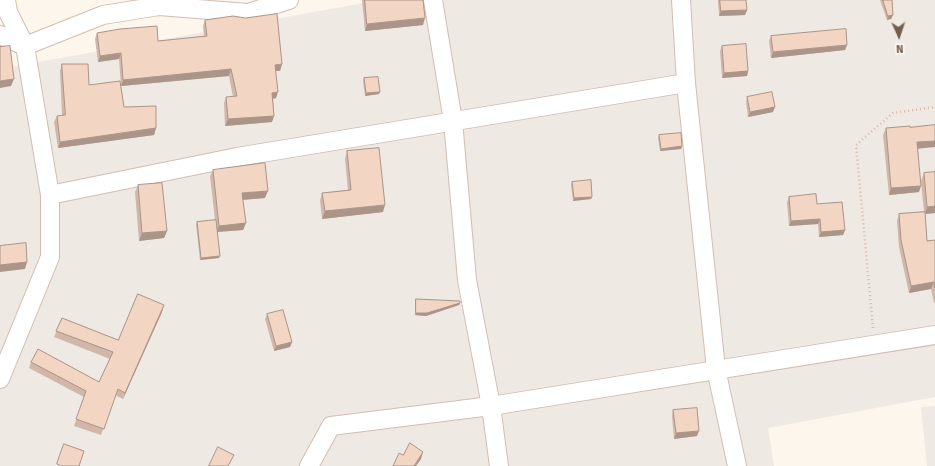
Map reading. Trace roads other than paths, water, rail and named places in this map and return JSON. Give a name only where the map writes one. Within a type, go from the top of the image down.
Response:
[{"type":"street","points":[[0,379],[50,257],[50,195],[25,46],[8,12],[6,0]]},
{"type":"street","points":[[0,35],[25,46],[103,15],[159,6],[248,13],[290,0]]},
{"type":"street","points":[[433,0],[453,121],[467,280],[491,406],[498,466]]},
{"type":"street","points":[[681,0],[686,83],[716,369],[738,466]]},
{"type":"street","points":[[50,195],[237,157],[686,83]]},
{"type":"street","points":[[309,466],[331,426],[491,406],[935,335]]}]
